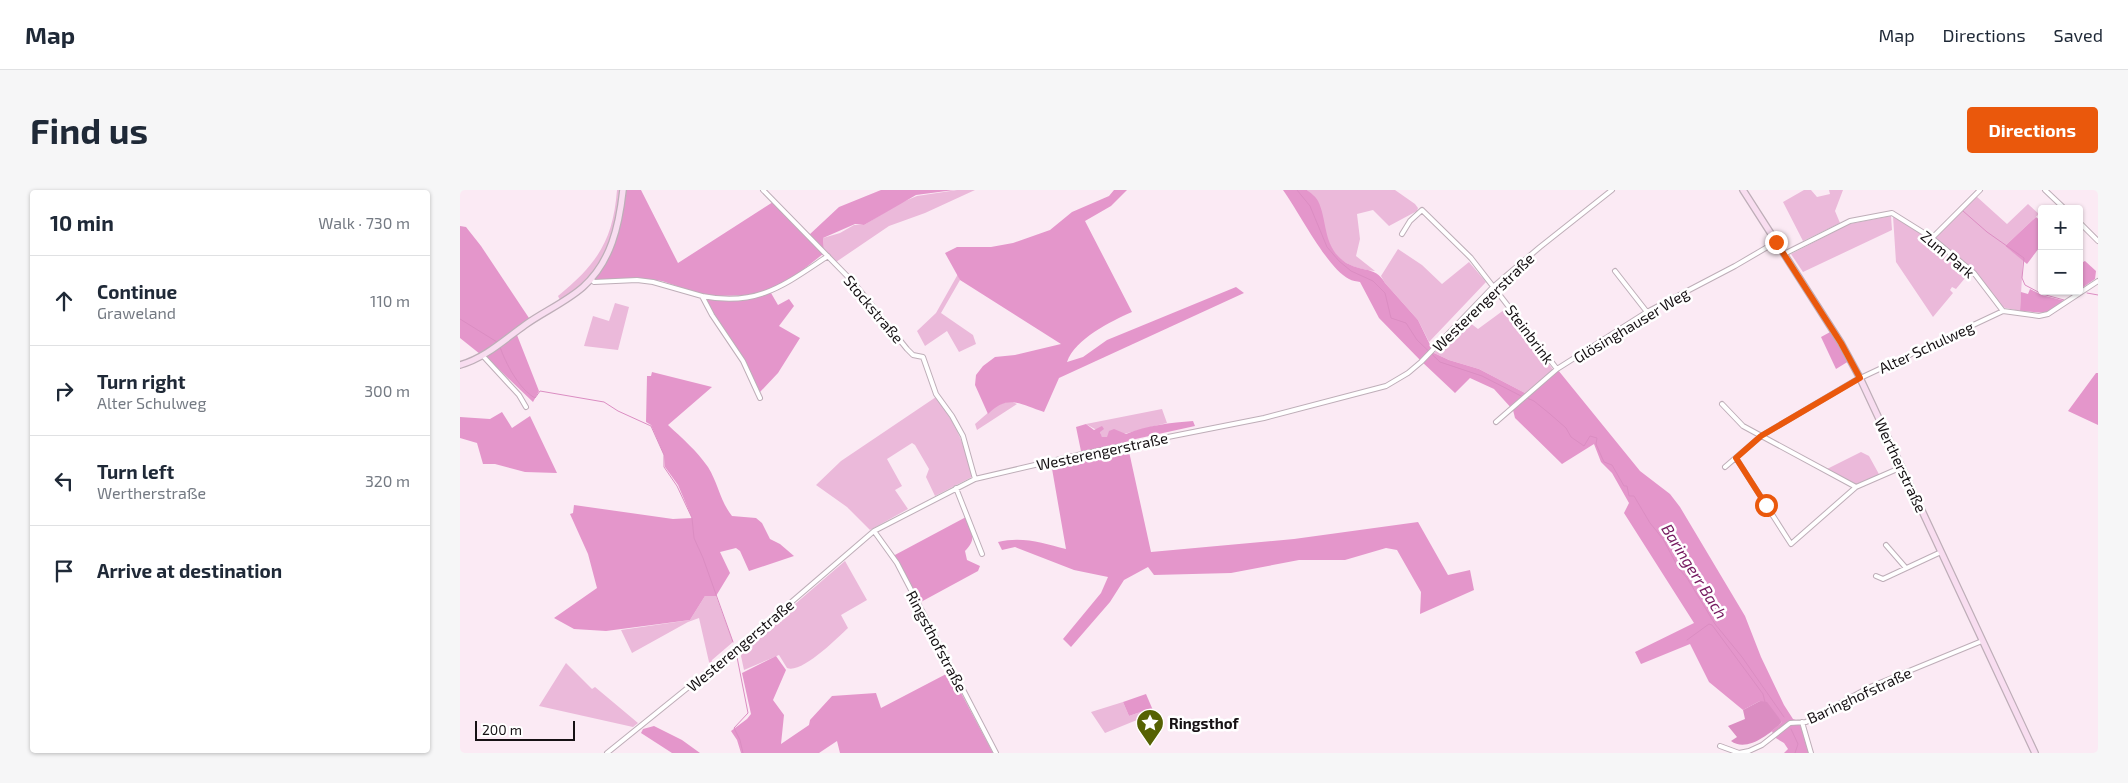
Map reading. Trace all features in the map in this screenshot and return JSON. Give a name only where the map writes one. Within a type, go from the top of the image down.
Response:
[{"type":"main road","points":[[460,365],[483,356],[553,306],[582,288],[591,279],[614,240],[619,225],[623,190]]},
{"type":"main road","name":"Wertherstraße","points":[[1743,190],[1841,343],[1860,378],[2035,753]]},
{"type":"street","name":"Stockstraße","points":[[763,190],[853,282],[907,349],[913,355],[923,357],[936,394],[952,416],[963,436],[974,479]]},
{"type":"street","name":"Westerengerstraße","points":[[607,753],[747,640],[874,531],[974,479],[1082,454],[1264,418],[1386,386],[1408,373],[1430,354],[1494,286],[1612,190]]},
{"type":"street","points":[[1932,238],[1980,190]]},
{"type":"street","points":[[2046,190],[2061,205]]},
{"type":"street","name":"Steinbrink","points":[[1402,234],[1410,221],[1422,210],[1471,258],[1557,369]]},
{"type":"street","name":"Zum Park","points":[[1784,254],[1850,221],[1892,213],[1932,238],[1974,273],[2003,311]]},
{"type":"street","points":[[2083,226],[2098,241]]},
{"type":"street","name":"Glösinghauser Weg","points":[[1496,422],[1557,369],[1647,312],[1735,266],[1776,242]]},
{"type":"street","points":[[591,279],[594,282],[636,280],[660,283],[702,296],[719,298],[755,297],[765,295],[781,287],[828,256]]},
{"type":"street","points":[[1615,271],[1647,312]]},
{"type":"street","points":[[2003,311],[2040,316],[2048,314],[2098,281]]},
{"type":"street","points":[[702,296],[712,315],[743,361],[760,398]]},
{"type":"street","name":"Alter Schulweg","points":[[1725,467],[1761,436],[1860,378],[2003,311]]},
{"type":"street","points":[[483,356],[519,396],[526,407]]},
{"type":"street","points":[[1722,404],[1743,426],[1856,487]]},
{"type":"street","points":[[1736,458],[1791,544],[1856,487],[1902,467]]},
{"type":"street","points":[[956,488],[982,554]]},
{"type":"street","name":"Ringsthofstraße","points":[[874,531],[897,563],[996,753]]},
{"type":"street","points":[[1886,545],[1906,568]]},
{"type":"street","points":[[1876,576],[1883,580],[1941,552]]},
{"type":"street","name":"Baringhofstraße","points":[[1739,753],[1756,748],[1790,723],[1802,722],[1870,687],[1982,641]]},
{"type":"street","points":[[1802,722],[1811,753]]},
{"type":"street","points":[[1720,746],[1739,753]]},
{"type":"shaded area","points":[[617,190],[621,190],[618,215],[607,251],[594,273],[586,282],[560,300],[558,296],[583,273],[601,250],[612,224]]},
{"type":"shaded area","points":[[624,190],[641,190],[678,263],[773,202],[823,254],[781,287],[755,295],[719,296],[700,294],[662,281],[636,278],[596,280],[595,277],[615,240]]},
{"type":"shaded area","points":[[881,190],[954,190],[916,195],[864,225],[855,224],[823,238],[824,250],[809,235],[839,207]]},
{"type":"shaded area","points":[[957,190],[975,190],[925,213],[889,226],[836,262],[824,250],[823,238],[840,233],[854,225],[864,225],[900,203],[917,196]]},
{"type":"shaded area","points":[[1114,190],[1127,190],[1111,206],[1085,221],[1132,312],[1114,320],[1086,338],[1071,354],[1067,362],[1083,357],[1107,340],[1236,287],[1244,293],[1059,378],[1044,412],[1014,402],[1008,402],[995,408],[988,414],[975,385],[976,375],[983,366],[995,357],[1015,355],[1061,344],[960,280],[945,253],[957,247],[991,247],[1013,243],[1050,230],[1072,212],[1109,196]]},
{"type":"shaded area","points":[[1283,190],[1307,190],[1315,197],[1321,208],[1328,238],[1335,252],[1346,263],[1376,273],[1381,277],[1418,320],[1434,353],[1449,360],[1479,369],[1527,394],[1541,382],[1544,383],[1558,370],[1640,471],[1670,494],[1680,507],[1745,616],[1761,657],[1784,705],[1793,719],[1799,721],[1809,753],[1784,753],[1788,749],[1784,743],[1774,737],[1772,731],[1782,722],[1760,701],[1743,710],[1709,682],[1690,644],[1641,664],[1635,652],[1694,623],[1624,513],[1629,503],[1612,473],[1601,462],[1594,444],[1562,464],[1515,418],[1513,410],[1494,389],[1470,378],[1455,393],[1379,318],[1360,282],[1349,279],[1332,264]]},
{"type":"shaded area","points":[[1307,190],[1395,190],[1418,208],[1417,211],[1389,226],[1373,210],[1357,214],[1360,239],[1356,256],[1375,271],[1365,270],[1343,261],[1333,250],[1325,233],[1320,210],[1316,201]]},
{"type":"shaded area","points":[[1804,190],[1811,190],[1817,197],[1830,194],[1829,190],[1843,190],[1835,211],[1840,223],[1803,241],[1783,202]]},
{"type":"shaded area","points":[[1976,196],[2007,224],[2028,204],[2038,215],[2005,246],[2023,260],[2020,311],[2001,307],[1975,271],[1933,237]]},
{"type":"shaded area","points":[[1891,216],[1892,230],[1803,272],[1791,254],[1849,224]]},
{"type":"shaded area","points":[[1893,216],[1918,232],[1970,272],[1956,289],[1952,287],[1950,290],[1953,293],[1933,317],[1896,262]]},
{"type":"shaded area","points":[[2036,217],[2038,219],[2038,249],[2027,264],[2005,246]]},
{"type":"shaded area","points":[[460,226],[466,227],[481,246],[529,318],[480,354],[460,338]]},
{"type":"shaded area","points":[[1398,249],[1422,265],[1442,284],[1469,262],[1486,282],[1429,342],[1418,320],[1381,276]]},
{"type":"shaded area","points":[[2085,261],[2096,271],[2095,279],[2083,287],[2083,262]]},
{"type":"shaded area","points":[[958,274],[960,280],[941,313],[973,335],[976,344],[959,352],[947,331],[925,346],[917,331],[936,313]]},
{"type":"shaded area","points":[[2030,289],[2038,293],[2038,295],[2065,301],[2047,313],[2020,311],[2021,292],[2028,294]]},
{"type":"shaded area","points":[[771,293],[778,305],[789,299],[794,306],[779,326],[800,338],[778,373],[760,392],[744,360],[705,300],[708,298],[755,298]]},
{"type":"shaded area","points":[[615,303],[629,307],[618,350],[584,346],[593,316],[609,321]]},
{"type":"shaded area","points":[[1508,307],[1554,371],[1527,394],[1479,369],[1449,360],[1434,353],[1465,319],[1478,329]]},
{"type":"shaded area","points":[[1832,331],[1849,361],[1836,369],[1821,337]]},
{"type":"shaded area","points":[[517,335],[539,391],[533,402],[486,356]]},
{"type":"shaded area","points":[[652,372],[712,387],[668,425],[704,461],[732,516],[756,518],[762,523],[770,539],[780,544],[794,556],[749,571],[740,551],[736,548],[720,552],[730,573],[716,596],[705,596],[690,620],[606,631],[574,629],[554,618],[597,588],[588,554],[570,514],[573,513],[574,505],[673,519],[692,518],[678,485],[665,467],[664,455],[651,425],[646,422],[647,376],[651,376]]},
{"type":"shaded area","points":[[2096,373],[2098,373],[2098,425],[2068,411]]},
{"type":"shaded area","points":[[936,397],[959,435],[972,477],[935,496],[926,477],[929,469],[912,443],[887,459],[902,486],[895,490],[908,509],[870,530],[847,507],[816,485],[841,461]]},
{"type":"shaded area","points":[[1010,401],[1017,404],[977,430],[975,424],[997,405]]},
{"type":"shaded area","points":[[1162,409],[1167,423],[1118,435],[1102,438],[1100,432],[1086,424]]},
{"type":"shaded area","points":[[502,412],[512,428],[530,416],[557,473],[525,472],[495,464],[483,464],[477,443],[460,438],[460,417],[490,419]]},
{"type":"shaded area","points":[[1193,421],[1195,426],[1131,440],[1128,447],[1151,552],[1294,539],[1418,522],[1448,575],[1470,570],[1474,590],[1420,614],[1421,592],[1397,550],[1386,548],[1345,560],[1299,560],[1231,573],[1154,575],[1148,567],[1124,580],[1110,602],[1071,647],[1063,639],[1101,593],[1108,577],[1074,570],[1015,547],[1002,550],[998,542],[1024,540],[1066,549],[1051,463],[1082,456],[1076,427],[1086,424],[1094,430],[1102,426],[1104,429],[1100,432],[1102,437],[1107,437],[1109,431],[1114,429],[1126,434],[1151,426]]},
{"type":"shaded area","points":[[1861,452],[1869,456],[1880,476],[1856,484],[1827,469]]},
{"type":"shaded area","points":[[966,517],[972,535],[971,542],[965,551],[967,560],[980,566],[978,571],[919,603],[893,556]]},
{"type":"shaded area","points":[[845,561],[867,600],[841,615],[848,628],[828,647],[801,666],[787,668],[779,655],[744,670],[741,656],[743,649]]},
{"type":"shaded area","points":[[705,596],[716,596],[733,642],[712,660],[711,664],[699,618],[688,622],[632,653],[621,630],[690,620]]},
{"type":"shaded area","points":[[776,656],[786,670],[773,700],[784,715],[781,744],[809,725],[810,720],[832,696],[876,693],[881,708],[950,672],[993,753],[840,753],[837,741],[819,753],[741,753],[737,740],[731,731],[751,714],[742,673]]},
{"type":"shaded area","points":[[566,663],[592,689],[595,687],[638,723],[633,727],[539,706]]},
{"type":"shaded area","points":[[1146,694],[1152,708],[1129,716],[1123,702]]},
{"type":"shaded area","points":[[1760,701],[1767,702],[1782,722],[1765,736],[1751,743],[1744,745],[1731,741],[1737,737],[1728,726],[1745,719],[1743,710]]},
{"type":"shaded area","points":[[1123,702],[1129,716],[1152,708],[1154,713],[1105,733],[1091,712]]},
{"type":"shaded area","points":[[654,726],[682,740],[700,753],[672,753],[641,733],[643,729]]},
{"type":"waterway","points":[[1297,190],[1310,206],[1327,247],[1351,271],[1373,281],[1385,293],[1391,318],[1406,323],[1417,340],[1440,362],[1482,376],[1523,397]]},
{"type":"waterway","points":[[1963,211],[1987,232],[2024,258],[2022,278],[2025,285],[2042,294],[2064,300]]},
{"type":"waterway","points":[[2087,293],[2098,295]]},
{"type":"waterway","points":[[460,319],[497,342]]},
{"type":"waterway","points":[[500,347],[509,368],[518,382],[535,398],[540,391],[604,402],[618,411],[651,426],[664,455],[664,467],[677,486],[692,518],[694,538],[733,642]]},
{"type":"waterway","name":"Baringerr Bach","points":[[1527,398],[1534,401],[1550,414],[1566,428],[1571,437],[1584,446],[1590,436],[1597,438],[1596,444],[1604,462],[1612,465],[1624,486],[1627,486],[1629,496],[1634,496],[1650,523],[1663,539],[1679,569],[1687,578],[1715,624],[1742,657],[1784,717]]},
{"type":"waterway","points":[[1687,640],[1709,624],[1712,625],[1763,694],[1765,702]]},
{"type":"waterway","points":[[737,657],[748,713],[734,728],[740,740],[743,753]]},
{"type":"waterway","name":"Baringerr Bach","points":[[1791,729],[1798,744],[1795,753]]},
{"type":"place","name":"Ringsthof","points":[[1150,747]]},
{"type":"route","points":[[1766,505],[1736,458],[1761,436],[1860,378],[1841,343],[1776,242]]}]
